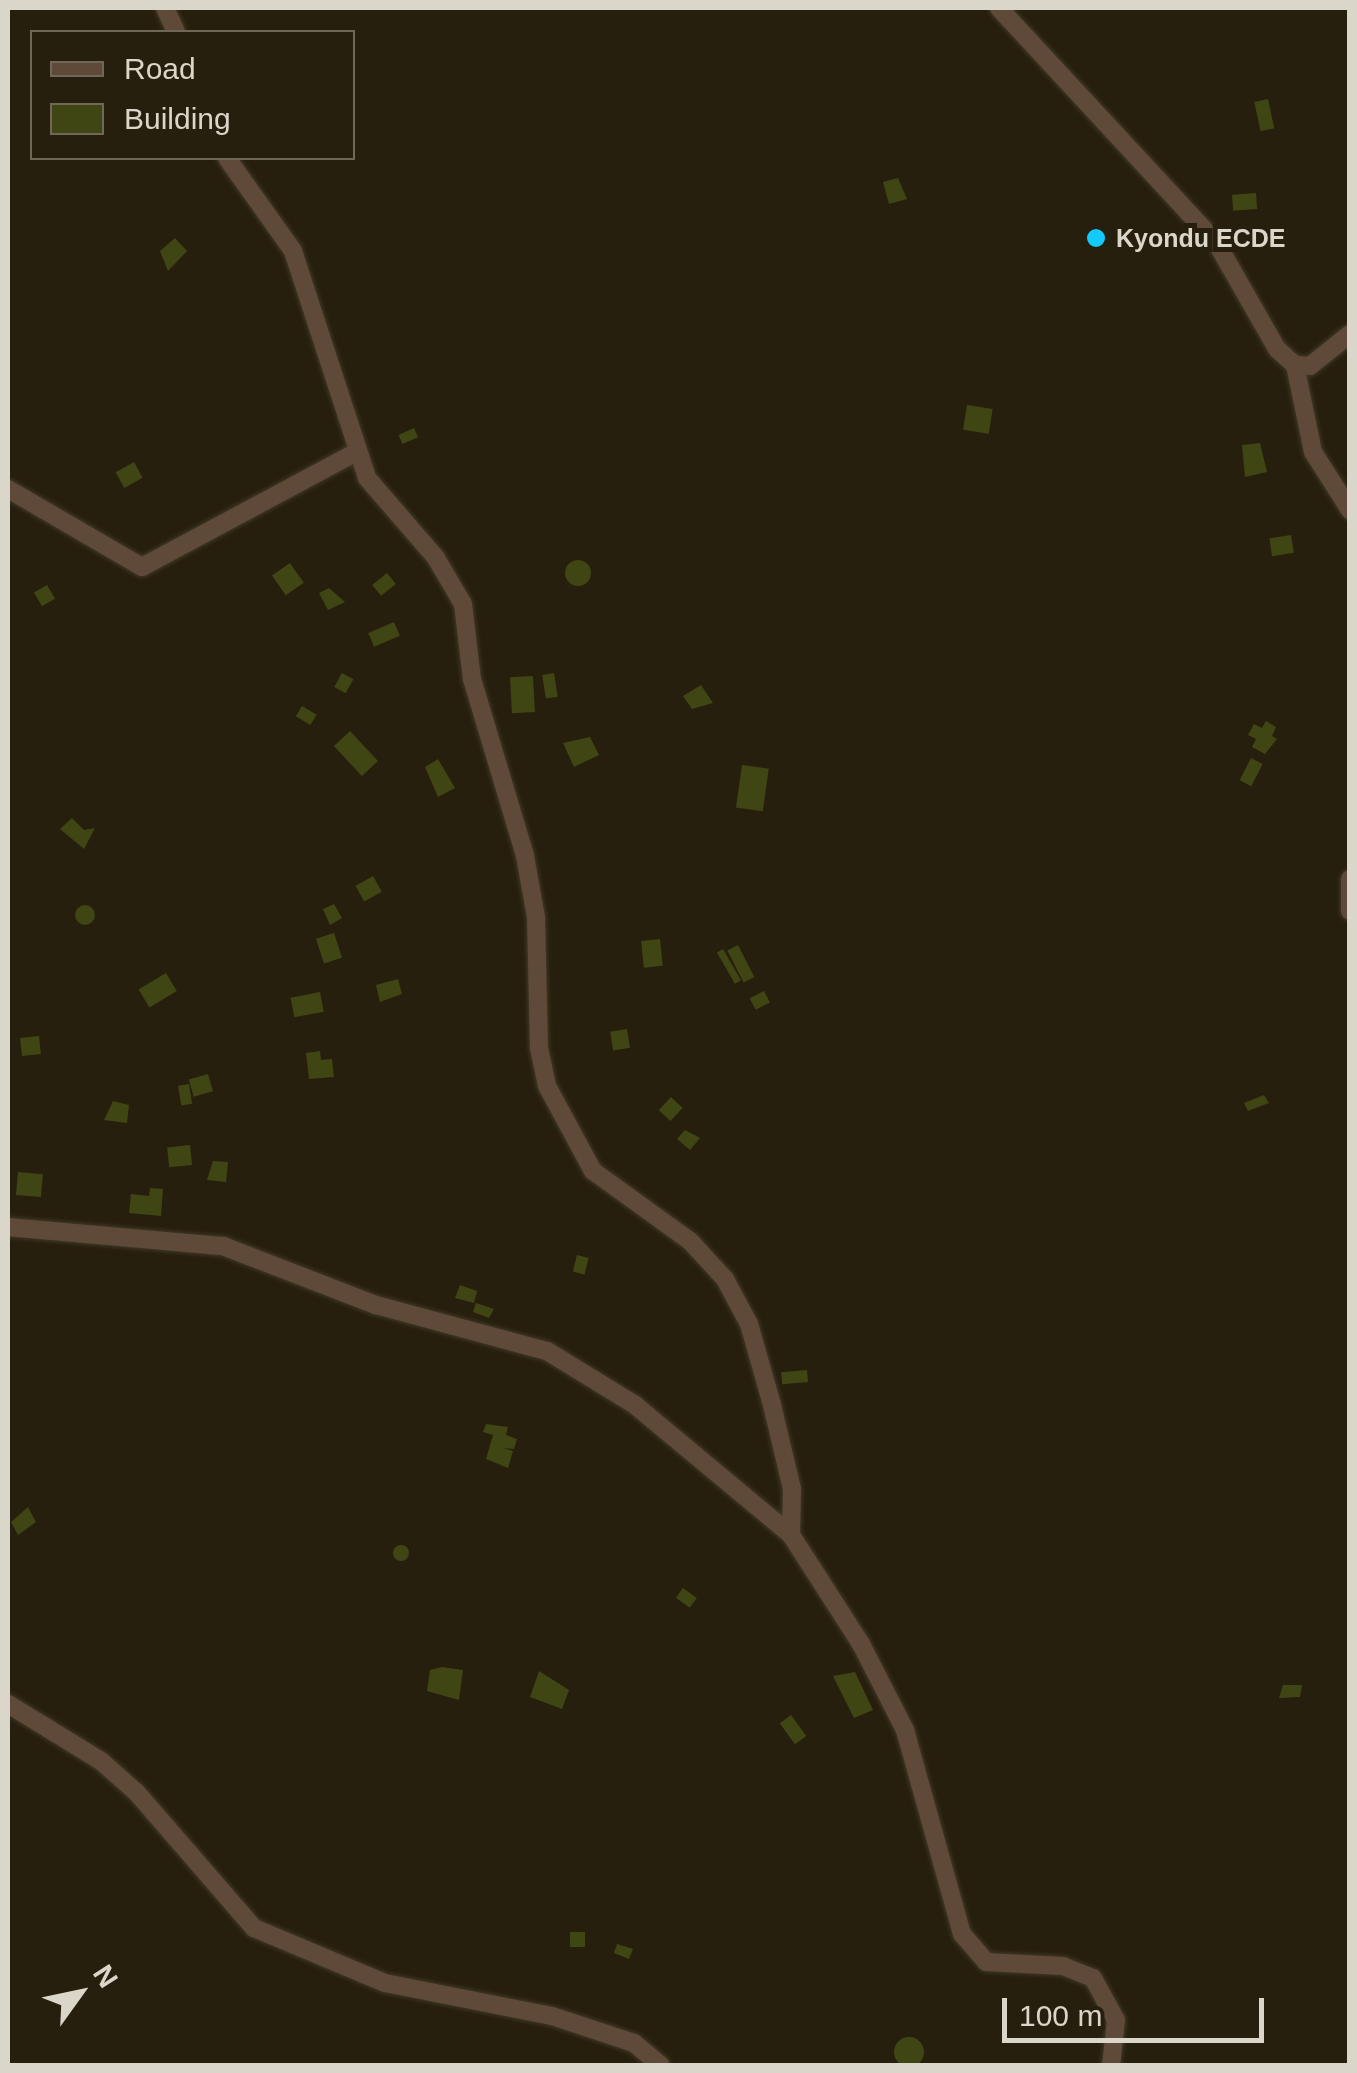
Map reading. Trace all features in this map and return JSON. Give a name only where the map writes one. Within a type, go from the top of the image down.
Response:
[{"type":"street","points":[[1000,8],[1216,242],[1277,349],[1295,365],[1313,452],[1350,510]]},
{"type":"street","points":[[228,160],[293,251],[355,453],[383,502],[436,558],[463,604],[472,679],[530,887],[538,1048],[547,1086],[593,1171],[690,1241],[725,1279],[749,1324],[772,1405],[792,1489],[791,1536]]},
{"type":"street","points":[[1295,365],[1310,366],[1350,334]]},
{"type":"street","points":[[8,488],[142,567],[355,453]]},
{"type":"street","points":[[1350,879],[1350,910]]},
{"type":"street","points":[[8,1227],[223,1246],[376,1305],[548,1351],[635,1405],[791,1536],[861,1644],[905,1730],[962,1934],[986,1962],[1064,1966],[1093,1978],[1106,1994],[1116,2020],[1111,2066]]},
{"type":"street","points":[[8,1704],[113,1772],[254,1928],[385,1982],[552,2016],[634,2043],[661,2066]]},
{"type":"building","points":[[1268,99],[1274,128],[1261,131],[1254,102]]},
{"type":"building","points":[[898,178],[907,199],[889,204],[883,182]]},
{"type":"building","points":[[1256,193],[1257,209],[1233,211],[1232,195]]},
{"type":"building","points":[[175,238],[187,251],[168,271],[160,251]]},
{"type":"building","points":[[967,405],[993,409],[989,434],[963,430]]},
{"type":"building","points":[[414,428],[418,437],[403,444],[398,435]]},
{"type":"building","points":[[1260,443],[1267,472],[1245,477],[1242,445]]},
{"type":"building","points":[[134,462],[143,478],[124,488],[116,472]]},
{"type":"building","points":[[1291,535],[1294,553],[1272,556],[1269,538]]},
{"type":"building","points":[[578,560],[587,564],[591,573],[587,582],[578,586],[569,582],[565,573],[569,564]]},
{"type":"building","points":[[290,563],[304,583],[286,595],[272,576]]},
{"type":"building","points":[[387,573],[396,584],[381,596],[372,585]]},
{"type":"building","points":[[47,585],[55,599],[42,606],[34,592]]},
{"type":"building","points":[[329,588],[345,602],[328,610],[319,593]]},
{"type":"building","points":[[394,622],[400,636],[374,647],[368,633]]},
{"type":"building","points":[[342,673],[353,679],[346,693],[334,687]]},
{"type":"building","points":[[554,673],[558,697],[546,699],[542,675]]},
{"type":"building","points":[[533,676],[535,712],[512,713],[510,677]]},
{"type":"building","points":[[701,685],[713,703],[692,709],[683,696]]},
{"type":"building","points":[[302,706],[317,715],[310,725],[296,716]]},
{"type":"building","points":[[1266,721],[1276,727],[1272,736],[1277,739],[1265,754],[1252,747],[1256,739],[1248,735],[1254,724],[1262,728]]},
{"type":"building","points":[[350,731],[378,761],[362,776],[334,746]]},
{"type":"building","points":[[590,737],[599,755],[574,767],[563,743]]},
{"type":"building","points":[[1251,758],[1263,764],[1251,786],[1240,780]]},
{"type":"building","points":[[438,759],[455,788],[438,797],[425,767]]},
{"type":"building","points":[[742,765],[769,769],[763,811],[736,808]]},
{"type":"building","points":[[72,818],[84,830],[95,828],[84,849],[60,829]]},
{"type":"building","points":[[373,876],[382,892],[364,901],[356,886]]},
{"type":"building","points":[[334,904],[342,918],[330,925],[323,909]]},
{"type":"building","points":[[85,905],[95,915],[85,925],[75,915]]},
{"type":"building","points":[[334,933],[342,958],[324,964],[316,939]]},
{"type":"building","points":[[660,939],[663,966],[644,968],[641,941]]},
{"type":"building","points":[[738,945],[754,977],[744,983],[727,950]]},
{"type":"building","points":[[723,949],[741,980],[735,984],[717,952]]},
{"type":"building","points":[[166,973],[177,991],[149,1007],[139,989]]},
{"type":"building","points":[[398,979],[402,994],[380,1002],[376,985]]},
{"type":"building","points":[[764,991],[770,1003],[756,1010],[750,998]]},
{"type":"building","points":[[320,992],[324,1012],[294,1017],[291,998]]},
{"type":"building","points":[[627,1029],[630,1048],[613,1050],[610,1032]]},
{"type":"building","points":[[39,1036],[41,1054],[22,1056],[20,1038]]},
{"type":"building","points":[[320,1051],[321,1060],[332,1059],[334,1077],[309,1079],[306,1053]]},
{"type":"building","points":[[208,1074],[213,1091],[194,1097],[189,1080]]},
{"type":"building","points":[[189,1084],[192,1104],[181,1105],[178,1086]]},
{"type":"building","points":[[1264,1095],[1269,1103],[1248,1111],[1244,1103]]},
{"type":"building","points":[[671,1097],[683,1108],[670,1121],[659,1110]]},
{"type":"building","points":[[113,1101],[129,1105],[127,1123],[104,1120]]},
{"type":"building","points":[[685,1130],[700,1138],[690,1150],[677,1139]]},
{"type":"building","points":[[190,1145],[192,1165],[169,1167],[167,1147]]},
{"type":"building","points":[[213,1161],[228,1162],[226,1182],[207,1180]]},
{"type":"building","points":[[18,1172],[43,1174],[41,1197],[16,1195]]},
{"type":"building","points":[[150,1188],[163,1189],[161,1216],[129,1213],[131,1194],[149,1196]]},
{"type":"building","points":[[577,1255],[589,1258],[585,1274],[573,1271]]},
{"type":"building","points":[[460,1285],[477,1291],[474,1303],[455,1298]]},
{"type":"building","points":[[476,1303],[494,1309],[489,1318],[473,1312]]},
{"type":"building","points":[[807,1370],[808,1382],[782,1384],[781,1372]]},
{"type":"building","points":[[486,1424],[508,1427],[506,1435],[517,1439],[514,1449],[503,1448],[513,1451],[508,1468],[486,1459],[493,1435],[483,1432]]},
{"type":"building","points":[[28,1507],[36,1522],[18,1535],[11,1522]]},
{"type":"building","points":[[401,1545],[409,1553],[401,1561],[393,1553]]},
{"type":"building","points":[[683,1588],[697,1598],[690,1608],[676,1598]]},
{"type":"building","points":[[430,1670],[463,1670],[459,1700],[427,1691]]},
{"type":"building","points":[[539,1671],[569,1690],[562,1709],[530,1697]]},
{"type":"building","points":[[855,1672],[873,1710],[854,1718],[833,1676]]},
{"type":"building","points":[[1283,1685],[1302,1685],[1300,1697],[1279,1698]]},
{"type":"building","points":[[791,1715],[806,1736],[795,1744],[780,1723]]},
{"type":"building","points":[[570,1932],[585,1932],[585,1947],[570,1947]]},
{"type":"building","points":[[617,1944],[633,1949],[629,1959],[614,1953]]},
{"type":"building","points":[[909,2037],[920,2041],[924,2052],[920,2063],[909,2067],[898,2063],[894,2052],[898,2041]]},
{"type":"place","name":"Kyondu ECDE","points":[[1096,238]]}]
